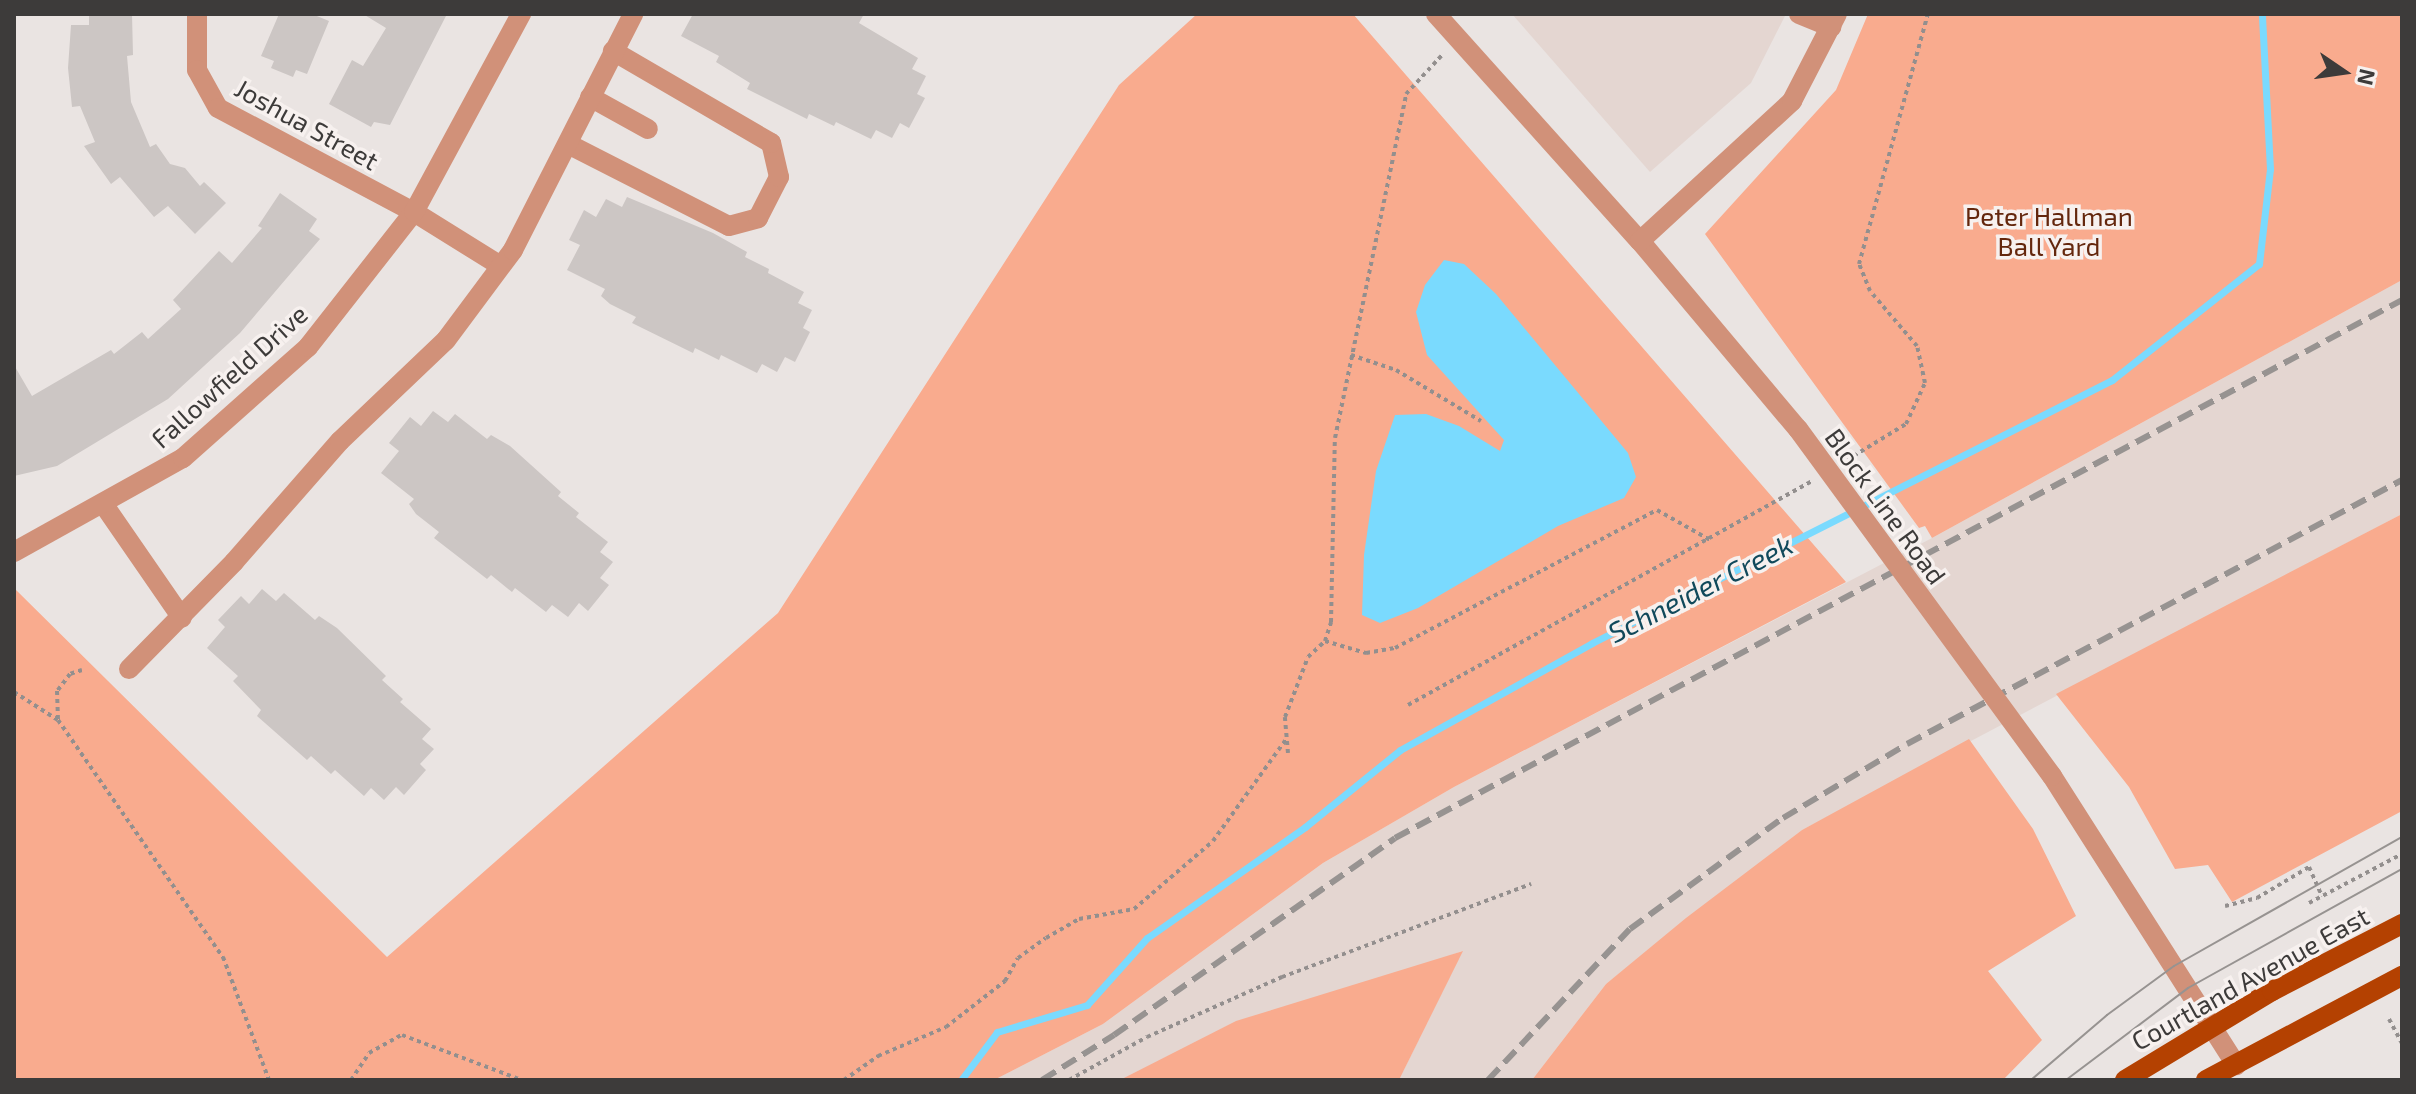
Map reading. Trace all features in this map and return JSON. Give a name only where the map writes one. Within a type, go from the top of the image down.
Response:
[{"type":"main road","name":"Courtland Avenue East","points":[[2125,1080],[2212,1025],[2402,924]]},
{"type":"main road","points":[[2206,1080],[2402,976]]},
{"type":"street","name":"Joshua Street","points":[[197,14],[197,70],[218,108],[414,212],[499,265]]},
{"type":"street","name":"Fallowfield Drive","points":[[14,552],[104,505],[183,458],[308,347],[414,212],[521,14]]},
{"type":"street","points":[[129,669],[182,618],[340,441],[446,340],[513,250],[570,145],[590,97],[633,14]]},
{"type":"street","points":[[1640,241],[1792,101],[1835,20],[1799,14]]},
{"type":"street","name":"Block Line Road","points":[[1440,15],[1640,241],[1798,429],[2052,776],[2236,1065]]},
{"type":"street","points":[[570,145],[729,226],[758,218],[779,177],[771,143],[613,51]]},
{"type":"street","points":[[590,97],[648,129]]},
{"type":"street","points":[[104,505],[182,618]]},
{"type":"path","points":[[1839,465],[1906,424],[1925,383],[1917,346],[1870,291],[1859,264],[1928,14]]},
{"type":"path","points":[[1288,753],[1285,717],[1308,657],[1325,641],[1331,622],[1335,438],[1406,94],[1461,38]]},
{"type":"path","points":[[1351,355],[1396,370],[1481,421]]},
{"type":"path","points":[[1408,705],[1825,474]]},
{"type":"path","points":[[1325,641],[1366,653],[1395,648],[1657,510],[1710,540]]},
{"type":"path","points":[[58,720],[57,691],[70,674],[82,670]]},
{"type":"path","points":[[14,692],[58,720],[223,957],[269,1080]]},
{"type":"path","points":[[844,1080],[878,1056],[946,1027],[1005,981],[1018,958],[1046,938],[1079,919],[1134,909],[1213,841],[1287,738]]},
{"type":"path","points":[[2309,903],[2402,854]]},
{"type":"path","points":[[2225,906],[2257,898],[2309,867],[2322,896]]},
{"type":"path","points":[[1069,1080],[1147,1037],[1282,977],[1531,884]]},
{"type":"path","points":[[2389,1019],[2402,1043]]},
{"type":"path","points":[[351,1080],[369,1053],[402,1035],[522,1080]]},
{"type":"shaded area","points":[[1512,14],[1786,14],[1751,83],[1650,172]]},
{"type":"shaded area","points":[[2402,280],[2402,514],[1802,830],[1606,984],[1532,1080],[1399,1080],[1462,951],[1120,1080],[994,1080],[1103,1024],[1323,863],[1454,787],[1932,538]]},
{"type":"green space","points":[[1197,14],[1353,14],[1846,582],[1454,787],[1323,863],[1103,1024],[994,1080],[14,1080],[14,588],[387,957],[778,613],[1119,85]]},
{"type":"green space","name":"Peter Hallman Ball Yard","points":[[1868,14],[2402,14],[2402,280],[1932,538],[1925,526],[1919,528],[1705,234],[1836,90]]},
{"type":"green space","points":[[2402,514],[2402,811],[2232,902],[2208,865],[2175,869],[2129,787],[2056,694]]},
{"type":"green space","points":[[1969,739],[2033,829],[2076,916],[1988,971],[2042,1040],[2003,1080],[1532,1080],[1606,984],[1686,918],[1802,830]]},
{"type":"green space","points":[[1463,951],[1399,1080],[1120,1080],[1236,1021]]},
{"type":"water","points":[[1444,260],[1464,264],[1496,294],[1628,453],[1636,477],[1624,498],[1558,526],[1418,608],[1380,623],[1362,615],[1364,555],[1376,471],[1395,415],[1426,414],[1459,426],[1500,451],[1504,440],[1427,355],[1416,312],[1425,285]]},
{"type":"building","points":[[89,14],[132,14],[133,55],[127,56],[131,102],[150,147],[156,144],[170,164],[185,168],[200,186],[204,182],[226,203],[195,234],[168,206],[154,217],[120,177],[111,184],[84,146],[95,142],[80,106],[72,107],[68,68],[71,25],[89,25]]},
{"type":"building","points":[[279,14],[312,14],[329,21],[307,74],[296,70],[293,77],[271,68],[274,61],[261,56]]},
{"type":"building","points":[[363,14],[447,14],[390,125],[374,122],[371,127],[329,104],[352,60],[363,66],[386,28]]},
{"type":"building","points":[[693,14],[864,14],[859,23],[918,58],[912,69],[926,76],[917,94],[925,98],[909,128],[900,123],[892,138],[876,130],[871,139],[836,122],[834,126],[809,114],[807,119],[747,89],[750,83],[716,62],[719,56],[681,36]]},
{"type":"building","points":[[280,193],[317,219],[309,231],[320,239],[240,333],[168,399],[57,466],[14,476],[14,365],[32,396],[111,350],[114,354],[142,332],[148,339],[181,309],[173,300],[219,251],[232,263],[262,228],[258,226]]},
{"type":"building","points":[[627,197],[713,233],[747,252],[745,257],[769,269],[768,273],[804,292],[798,303],[812,310],[803,328],[810,332],[795,362],[785,357],[777,372],[762,364],[757,373],[721,355],[719,360],[695,348],[693,353],[632,323],[636,317],[601,296],[605,289],[567,270],[580,245],[569,240],[584,210],[596,217],[606,199],[622,207]]},
{"type":"building","points":[[433,411],[448,422],[455,414],[487,439],[491,435],[510,446],[561,492],[558,496],[579,513],[576,517],[608,542],[600,552],[613,562],[600,578],[609,585],[588,611],[579,603],[568,617],[552,605],[546,612],[515,588],[512,592],[491,575],[487,579],[434,538],[439,532],[416,514],[409,504],[414,499],[381,473],[399,451],[389,443],[410,417],[421,426]]},
{"type":"building","points":[[262,589],[276,601],[284,593],[315,620],[319,616],[337,628],[386,676],[382,680],[403,699],[400,702],[431,729],[422,739],[434,749],[420,764],[426,770],[404,795],[396,787],[384,800],[371,788],[364,796],[335,770],[331,774],[311,756],[307,760],[257,716],[261,710],[233,681],[238,676],[207,648],[225,627],[218,620],[241,596],[249,604]]},
{"type":"waterway","name":"Schneider Creek","points":[[961,1080],[997,1032],[1087,1005],[1147,938],[1305,827],[1400,750],[1592,643],[2112,380],[2259,264],[2270,169],[2262,14]]},
{"type":"tram line","points":[[2031,1080],[2107,1015],[2174,966],[2402,837]]},
{"type":"tram line","points":[[2066,1080],[2188,988],[2402,869]]},
{"type":"railway","points":[[1042,1080],[1114,1035],[1395,838],[2402,300]]},
{"type":"railway","points":[[1488,1080],[1630,929],[1783,818],[1907,744],[2402,480]]}]
